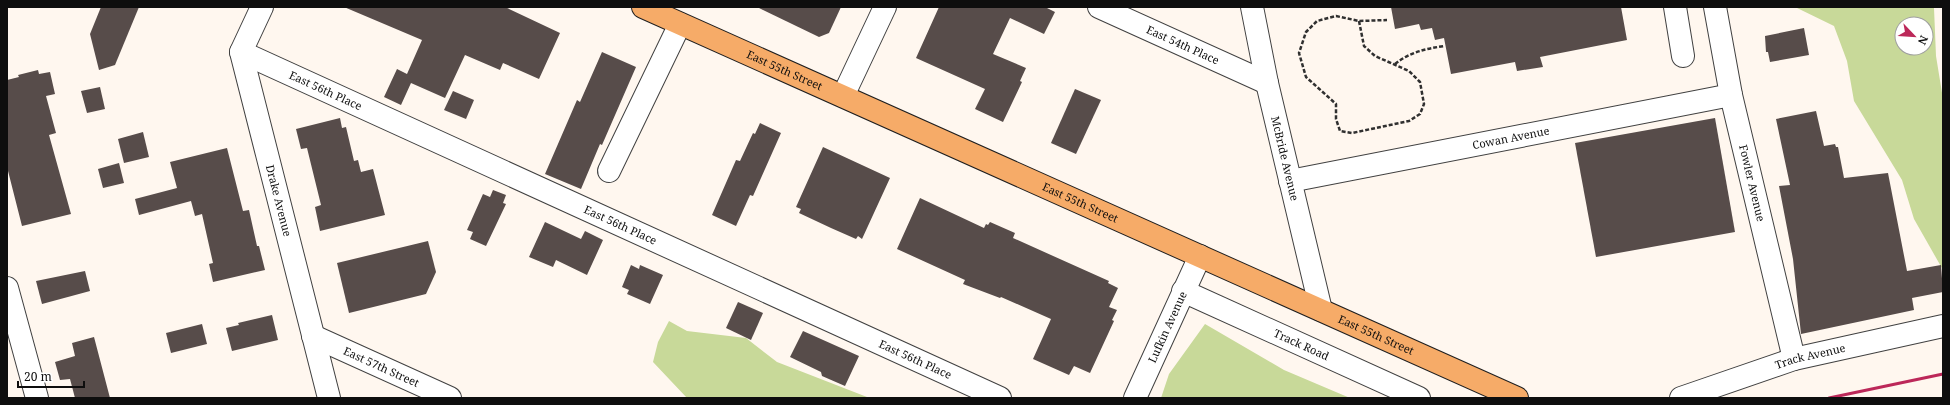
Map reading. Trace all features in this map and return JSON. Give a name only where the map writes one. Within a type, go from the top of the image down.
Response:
[{"type":"main road","name":"East 55th Street","points":[[643,7],[1517,398]]},
{"type":"street","points":[[241,52],[262,7]]},
{"type":"street","points":[[843,96],[884,7]]},
{"type":"street","name":"East 54th Place","points":[[1099,7],[1267,83]]},
{"type":"street","name":"McBride Avenue","points":[[1252,7],[1267,83],[1321,310]]},
{"type":"street","points":[[1675,7],[1683,56]]},
{"type":"street","name":"Fowler Avenue","points":[[1715,7],[1731,95],[1794,359]]},
{"type":"street","points":[[609,171],[680,24]]},
{"type":"street","name":"Drake Avenue","points":[[241,52],[329,398]]},
{"type":"street","name":"East 56th Place","points":[[241,52],[1000,398]]},
{"type":"street","name":"Cowan Avenue","points":[[1290,181],[1731,95]]},
{"type":"street","name":"Lufkin Avenue","points":[[1135,398],[1200,256]]},
{"type":"street","points":[[7,288],[37,398]]},
{"type":"street","name":"Track Road","points":[[1183,291],[1419,398]]},
{"type":"street","name":"Track Avenue","points":[[1681,398],[1794,359],[1943,326]]},
{"type":"street","name":"East 57th Street","points":[[313,336],[450,398]]},
{"type":"path","points":[[1359,21],[1364,46],[1375,56],[1409,71],[1420,82],[1424,104],[1420,114],[1409,121],[1352,133],[1340,131],[1336,119],[1336,104],[1306,77],[1299,53],[1306,32],[1317,21],[1336,16],[1359,21],[1387,20]]},
{"type":"path","points":[[1395,64],[1405,56],[1420,50],[1444,46]]},
{"type":"green space","points":[[1795,7],[1934,8],[1936,56],[1943,99],[1943,270],[1914,219],[1902,180],[1854,101],[1847,61],[1834,26]]},
{"type":"green space","points":[[669,321],[687,331],[746,338],[777,362],[867,397],[687,398],[653,362],[658,342]]},
{"type":"green space","points":[[1205,324],[1284,370],[1350,398],[1161,398],[1169,374]]},
{"type":"building","points":[[101,7],[139,7],[115,65],[99,70],[90,34]]},
{"type":"building","points":[[344,7],[505,7],[560,33],[539,79],[503,63],[500,70],[465,55],[445,98],[411,83],[401,105],[384,97],[397,69],[407,74],[422,40]]},
{"type":"building","points":[[757,7],[841,7],[829,33],[819,37]]},
{"type":"building","points":[[939,7],[1045,7],[1055,12],[1044,34],[1010,18],[993,54],[1026,68],[1020,81],[1022,82],[1003,122],[975,109],[985,89],[916,58]]},
{"type":"building","points":[[1391,7],[1621,7],[1627,40],[1540,57],[1543,67],[1517,71],[1515,62],[1451,74],[1444,38],[1435,40],[1432,28],[1421,30],[1419,24],[1395,29]]},
{"type":"building","points":[[1804,28],[1809,55],[1770,62],[1768,52],[1766,52],[1765,36]]},
{"type":"building","points":[[602,52],[636,67],[581,189],[545,174],[577,100],[580,102]]},
{"type":"building","points":[[38,70],[39,74],[50,72],[55,94],[46,96],[56,133],[49,135],[71,214],[22,226],[7,167],[7,80],[19,77],[18,75]]},
{"type":"building","points":[[100,87],[105,109],[87,113],[81,91]]},
{"type":"building","points":[[1075,89],[1101,100],[1076,154],[1051,143]]},
{"type":"building","points":[[453,91],[474,100],[466,119],[444,110]]},
{"type":"building","points":[[1816,111],[1824,146],[1835,144],[1836,147],[1838,147],[1844,178],[1888,173],[1907,271],[1941,265],[1943,292],[1912,298],[1914,310],[1801,334],[1793,259],[1779,186],[1790,185],[1776,119]]},
{"type":"building","points":[[340,118],[342,128],[346,127],[354,161],[358,160],[361,172],[373,169],[385,215],[320,231],[315,207],[321,205],[307,148],[301,149],[296,129]]},
{"type":"building","points":[[1715,118],[1735,232],[1596,257],[1575,143]]},
{"type":"building","points":[[760,123],[781,133],[753,196],[750,195],[736,226],[712,215],[736,160],[740,161],[753,133],[755,134]]},
{"type":"building","points":[[143,132],[149,157],[124,163],[118,139]]},
{"type":"building","points":[[823,147],[890,178],[862,239],[858,236],[856,239],[799,213],[801,209],[796,207]]},
{"type":"building","points":[[227,148],[243,211],[249,210],[257,246],[259,246],[265,270],[213,282],[209,264],[213,263],[202,214],[195,216],[191,201],[139,215],[135,199],[177,188],[170,162]]},
{"type":"building","points":[[119,163],[124,183],[103,188],[98,169]]},
{"type":"building","points":[[493,190],[506,195],[503,203],[506,204],[486,246],[470,239],[473,232],[467,230],[483,194],[490,197]]},
{"type":"building","points":[[920,198],[984,228],[986,224],[988,225],[990,222],[1015,233],[1013,238],[1109,281],[1108,283],[1118,288],[1109,307],[1117,310],[1112,320],[1114,321],[1090,373],[1074,366],[1069,375],[1033,359],[1051,319],[1001,297],[1000,298],[963,284],[965,280],[897,249]]},
{"type":"building","points":[[545,222],[581,239],[585,231],[603,240],[587,275],[556,260],[553,267],[529,257]]},
{"type":"building","points":[[428,241],[436,272],[426,294],[349,313],[337,263]]},
{"type":"building","points":[[631,265],[639,269],[640,265],[663,275],[650,304],[627,294],[629,290],[622,287]]},
{"type":"building","points":[[85,271],[90,291],[42,304],[36,281]]},
{"type":"building","points":[[738,302],[763,313],[751,340],[726,328]]},
{"type":"building","points":[[272,315],[278,340],[232,351],[226,328],[239,325],[238,323]]},
{"type":"building","points":[[202,324],[207,344],[171,353],[166,333]]},
{"type":"building","points":[[803,331],[859,356],[845,386],[822,376],[821,372],[790,357]]},
{"type":"building","points":[[94,337],[110,398],[75,398],[70,379],[60,380],[55,362],[75,356],[72,343]]},
{"type":"railway","points":[[1829,398],[1943,374]]}]
